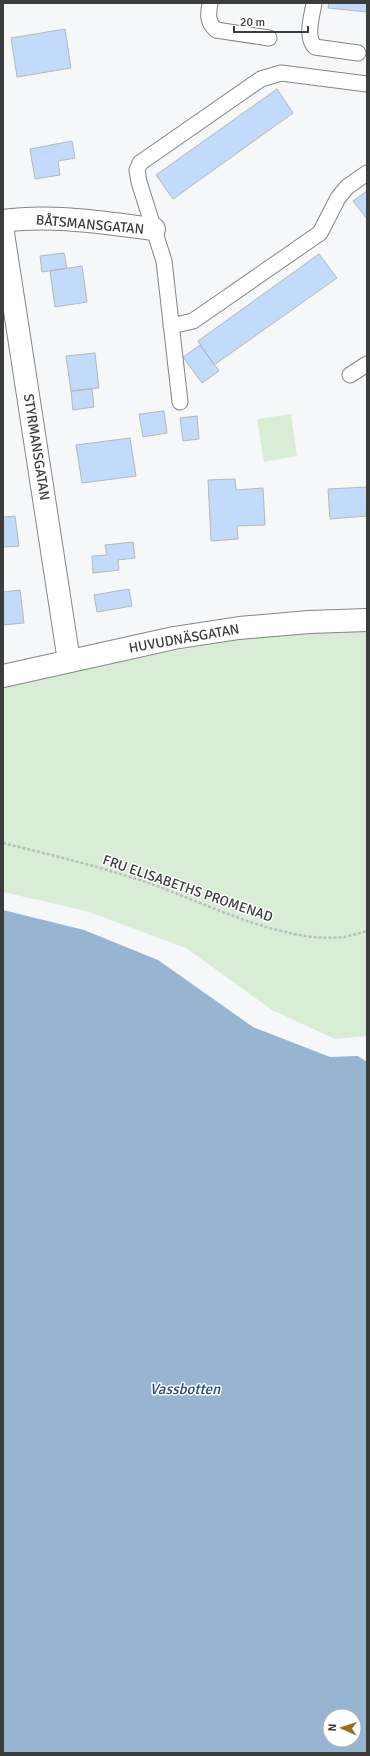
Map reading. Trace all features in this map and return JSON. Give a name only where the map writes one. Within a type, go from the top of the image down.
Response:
[{"type":"street","name":"BÅTSMANSGATAN","points":[[3,221],[26,218],[57,219],[154,229]]},
{"type":"street","name":"STYRMANSGATAN","points":[[3,233],[69,661]]},
{"type":"street","name":"HUVUDNÄSGATAN","points":[[3,676],[174,638],[239,628],[309,622],[367,620]]},
{"type":"lane","points":[[210,3],[208,18],[211,25],[216,30],[269,38]]},
{"type":"lane","points":[[314,3],[309,36],[311,43],[315,47],[358,52]]},
{"type":"lane","points":[[180,402],[164,261],[139,182],[138,170],[140,163],[261,79],[281,73],[367,84]]},
{"type":"lane","points":[[171,326],[193,321],[320,233],[338,198],[347,187],[367,173]]},
{"type":"lane","points":[[350,375],[367,364]]},
{"type":"path","name":"FRU ELISABETHS PROMENAD","points":[[3,843],[108,870],[149,883],[257,924],[284,932],[315,936],[343,937],[367,931]]},
{"type":"green space","points":[[291,414],[297,456],[264,462],[257,419]]},
{"type":"green space","points":[[367,631],[367,1036],[335,1039],[272,1010],[186,948],[86,911],[3,892],[3,688],[149,656],[237,640],[302,633]]},
{"type":"water","name":"Vassbotten","points":[[3,910],[84,930],[158,960],[253,1027],[330,1057],[358,1056],[367,1062],[367,1753],[3,1753]]},
{"type":"building","points":[[329,3],[367,3],[367,12],[328,8]]},
{"type":"building","points":[[65,29],[71,68],[17,77],[11,38]]},
{"type":"building","points":[[277,89],[293,113],[173,199],[156,175]]},
{"type":"building","points":[[72,141],[75,158],[58,161],[60,175],[35,179],[30,149]]},
{"type":"building","points":[[367,191],[367,219],[353,201]]},
{"type":"building","points":[[64,253],[67,268],[42,272],[40,256]]},
{"type":"building","points":[[319,254],[337,278],[214,365],[198,341]]},
{"type":"building","points":[[82,266],[87,302],[55,307],[50,271]]},
{"type":"building","points":[[200,345],[219,371],[202,383],[183,357]]},
{"type":"building","points":[[95,353],[99,388],[71,391],[66,356]]},
{"type":"building","points":[[92,389],[94,407],[73,410],[71,391]]},
{"type":"building","points":[[164,411],[167,433],[143,437],[139,414]]},
{"type":"building","points":[[197,416],[199,439],[183,441],[180,418]]},
{"type":"building","points":[[130,438],[136,476],[82,483],[76,445]]},
{"type":"building","points":[[235,479],[236,490],[263,488],[265,525],[237,526],[238,539],[211,541],[208,480]]},
{"type":"building","points":[[367,487],[367,516],[330,519],[328,489]]},
{"type":"building","points":[[15,516],[19,546],[3,547],[3,517]]},
{"type":"building","points":[[133,542],[135,558],[118,560],[119,570],[93,573],[92,556],[107,555],[105,545]]},
{"type":"building","points":[[129,589],[132,606],[97,612],[94,595]]},
{"type":"building","points":[[20,590],[24,623],[3,625],[3,592]]}]
